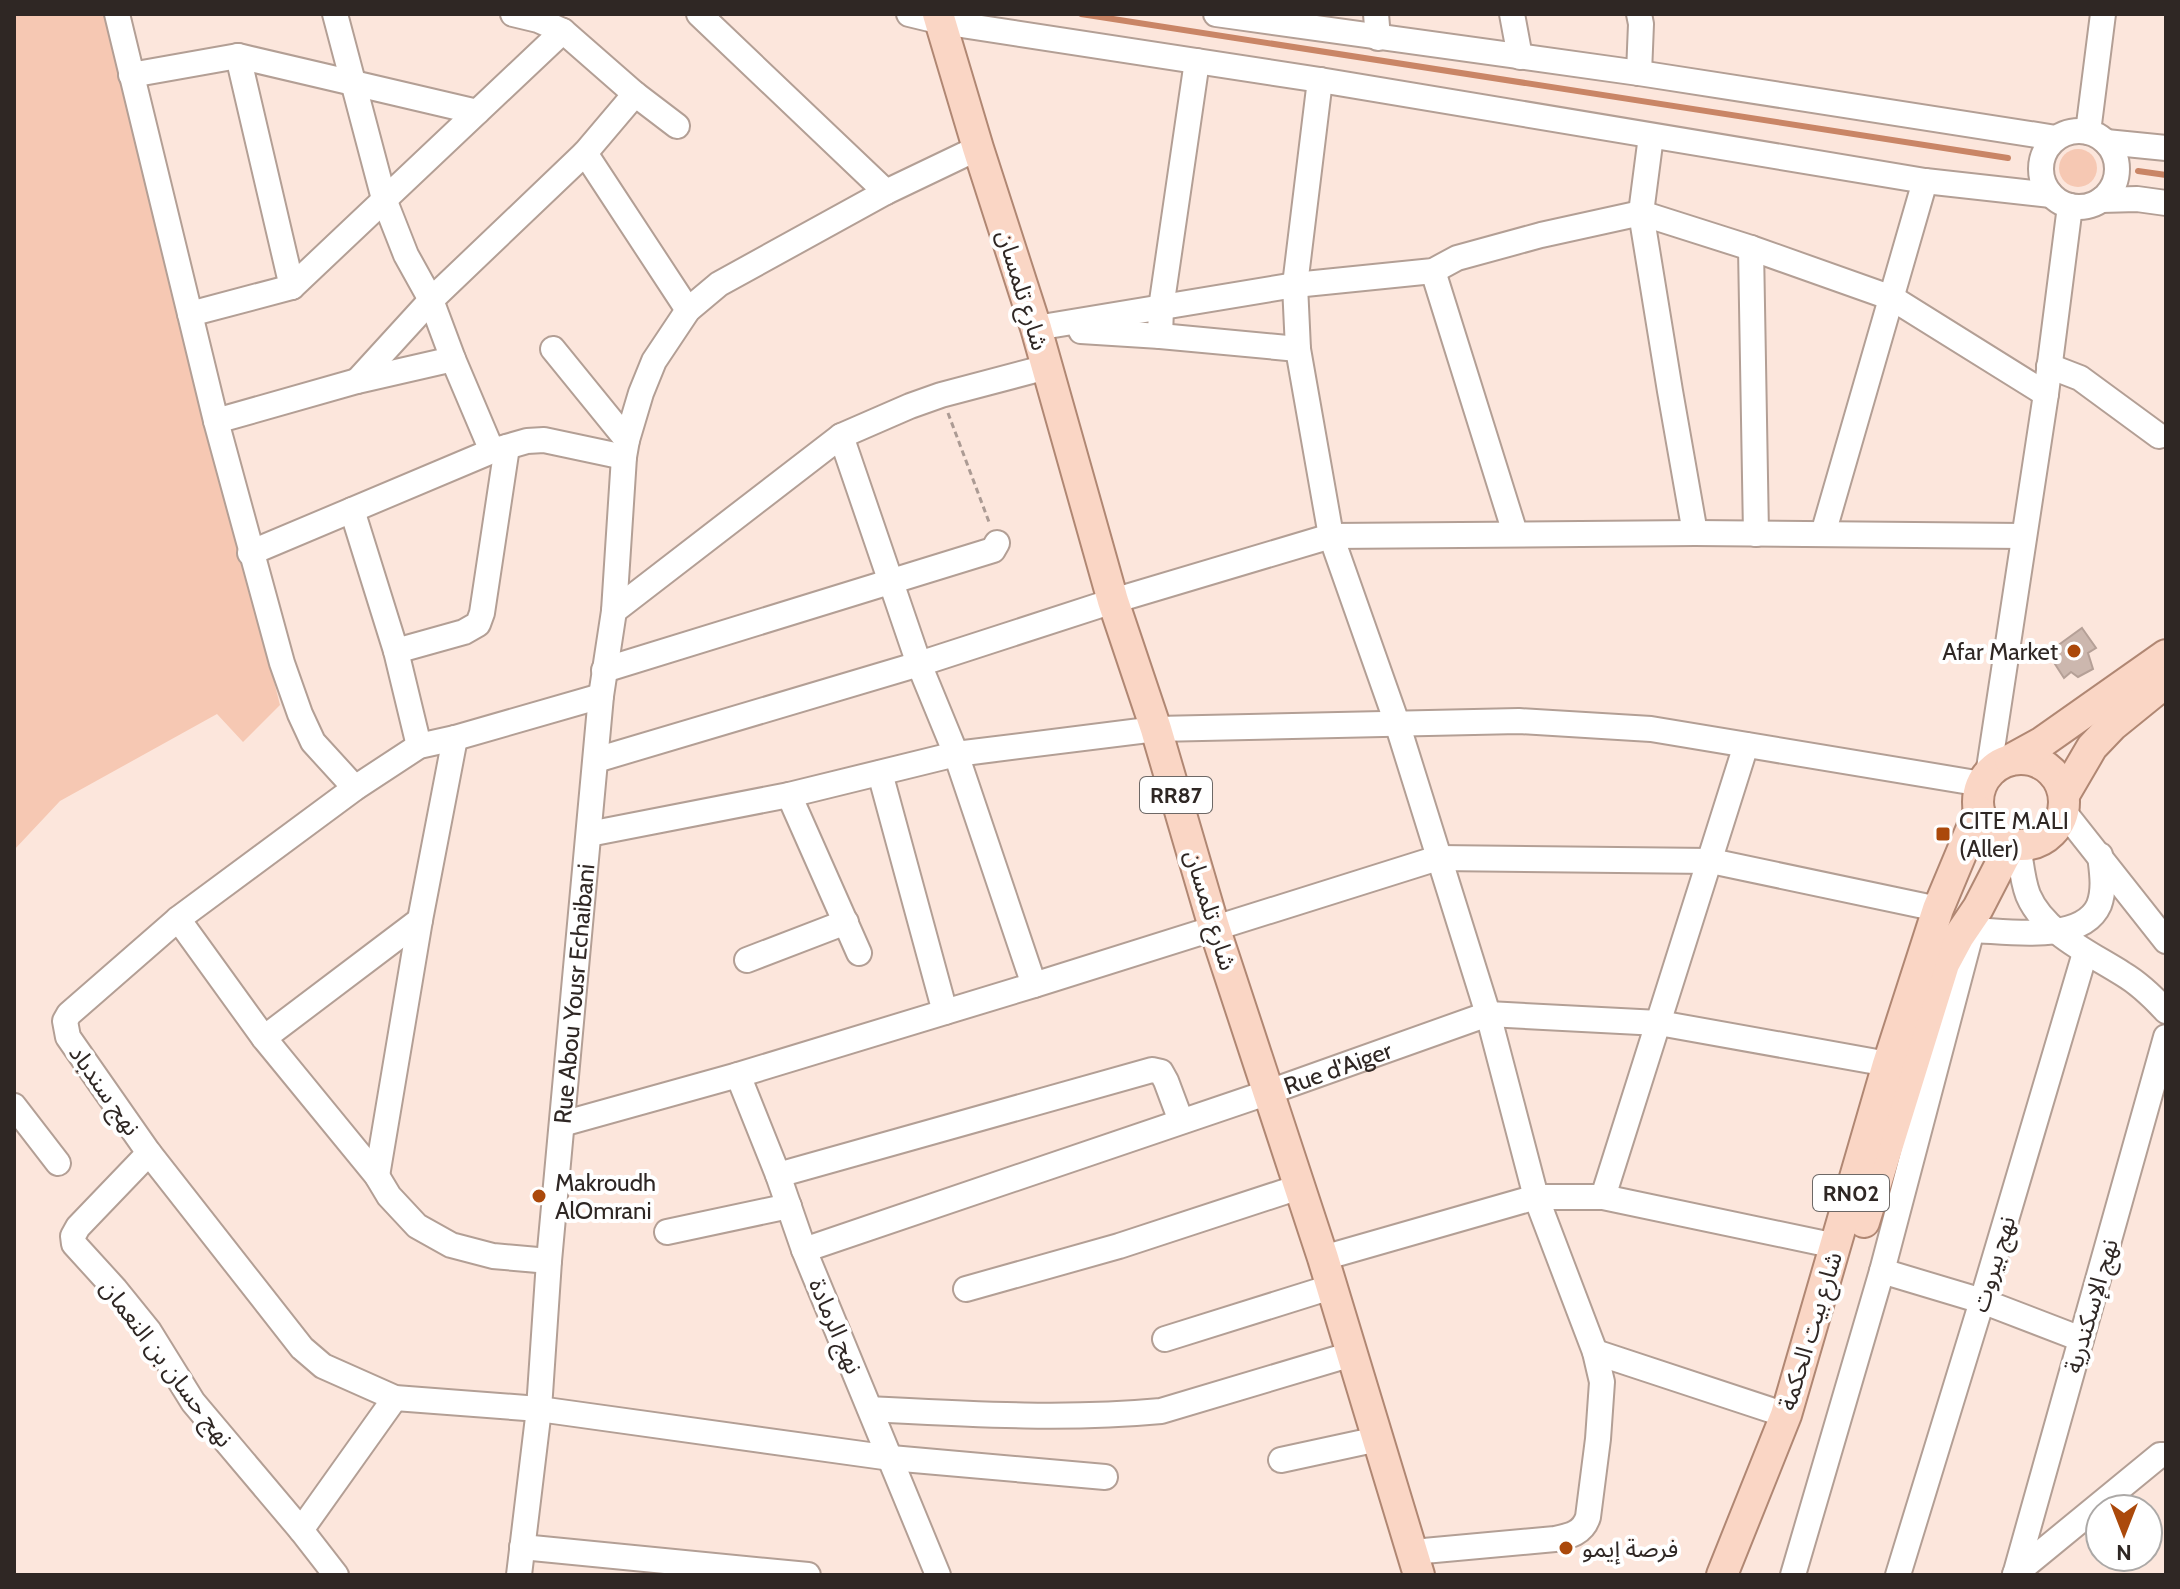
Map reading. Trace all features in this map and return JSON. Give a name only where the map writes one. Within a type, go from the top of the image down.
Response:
[{"type":"main road","name":"شارع تلمسان","points":[[940,18],[1036,328],[1113,601],[1156,729],[1214,927],[1323,1258],[1416,1564]]},
{"type":"main road","points":[[2166,655],[1990,783],[1985,826],[1997,837],[2015,845],[2038,842],[2055,830],[2064,803],[2092,747],[2113,725],[2166,682]]},
{"type":"main road","points":[[1990,783],[2024,759],[2038,762],[2051,770],[2060,781],[2064,803]]},
{"type":"main road","name":"شارع بيت الحكمة","points":[[1722,1575],[1786,1415],[1888,1064],[1938,909],[1990,783]]},
{"type":"main road","name":"شارع بيت الحكمة","points":[[1740,1575],[1801,1423],[1944,964],[1959,936],[1975,919],[2015,845]]},
{"type":"street","points":[[117,14],[216,421],[282,663],[313,742],[355,788]]},
{"type":"street","points":[[335,14],[384,199],[406,255],[431,300],[453,359],[499,449],[482,613],[478,624],[464,632],[396,651]]},
{"type":"street","points":[[513,14],[540,17],[563,31],[677,126]]},
{"type":"street","points":[[699,14],[886,192]]},
{"type":"street","points":[[909,14],[1925,181],[2091,205],[2101,200],[2137,199],[2166,203]]},
{"type":"street","points":[[1216,14],[1377,26],[1520,57],[2056,138]]},
{"type":"street","points":[[1512,14],[1520,57]]},
{"type":"street","points":[[2097,137],[2103,14]]},
{"type":"street","points":[[1639,73],[1641,17]]},
{"type":"street","points":[[190,314],[292,287],[563,31]]},
{"type":"street","points":[[131,75],[238,56],[477,112]]},
{"type":"street","points":[[238,56],[292,287]]},
{"type":"street","points":[[1160,336],[1161,308],[1197,61]]},
{"type":"street","points":[[1320,80],[1295,285],[1298,349],[1331,536],[1397,723],[1488,1014],[1536,1197],[1595,1352],[1602,1382],[1598,1439],[1585,1525],[1570,1536],[1416,1564]]},
{"type":"street","points":[[357,381],[431,300],[585,153],[635,94]]},
{"type":"street","points":[[2060,201],[2044,186],[2040,165],[2048,145],[2066,133],[2166,148]]},
{"type":"street","points":[[1651,136],[1641,213],[1695,533]]},
{"type":"street","points":[[2097,137],[2113,151],[2117,161],[2114,183],[2101,200]]},
{"type":"street","name":"Rue Abou Yousr Echaibani","points":[[522,1547],[539,1409],[549,1261],[601,696],[614,611],[626,448],[641,393],[654,361],[688,310],[719,284],[886,192],[978,148]]},
{"type":"street","points":[[585,153],[688,310]]},
{"type":"street","points":[[1823,534],[1925,181]]},
{"type":"street","points":[[589,834],[789,795],[956,754],[1156,729],[1548,722],[1651,729],[1990,783],[2046,394],[2060,201]]},
{"type":"street","points":[[1036,328],[1295,285],[1433,271],[1457,258],[1641,213],[1892,298],[2046,394]]},
{"type":"street","points":[[1751,248],[1756,534]]},
{"type":"street","points":[[1433,271],[1515,533]]},
{"type":"street","points":[[1036,328],[1298,349]]},
{"type":"street","points":[[553,349],[626,448]]},
{"type":"street","points":[[216,421],[357,381],[453,359]]},
{"type":"street","points":[[2049,366],[2080,378],[2159,436]]},
{"type":"street","points":[[614,611],[841,436],[941,395],[1047,367]]},
{"type":"street","points":[[841,436],[919,664],[956,754],[1034,985]]},
{"type":"street","points":[[250,553],[499,449],[527,441],[626,448]]},
{"type":"street","points":[[352,510],[396,651],[419,746]]},
{"type":"street","points":[[596,760],[1331,536],[1695,533],[2024,536]]},
{"type":"street","points":[[604,670],[892,583],[993,550],[997,543]]},
{"type":"street","name":"نهج سندباد","points":[[601,696],[419,746],[355,788],[178,919],[69,1014],[65,1021],[68,1037],[149,1153],[302,1348],[323,1366],[395,1398],[539,1409],[891,1458],[1105,1477]]},
{"type":"street","points":[[377,1176],[420,920],[455,738]]},
{"type":"street","points":[[1603,1197],[1746,745]]},
{"type":"street","points":[[880,773],[945,1012]]},
{"type":"street","points":[[789,795],[859,953]]},
{"type":"street","points":[[2064,803],[2166,941]]},
{"type":"street","points":[[2015,845],[2034,906],[2058,932],[2085,953],[2147,991],[2166,1011]]},
{"type":"street","points":[[1793,1575],[1882,1271],[1975,919],[2058,932],[2082,924],[2099,905],[2103,887],[2100,855]]},
{"type":"street","points":[[562,1124],[738,1075],[1438,858],[1711,861],[1938,909]]},
{"type":"street","points":[[178,919],[264,1038],[377,1176],[389,1196],[417,1226],[451,1245],[493,1256],[549,1261]]},
{"type":"street","points":[[264,1038],[420,920]]},
{"type":"street","points":[[747,960],[846,922]]},
{"type":"street","name":"نهج بيروت","points":[[1900,1574],[2085,953]]},
{"type":"street","name":"Rue d'Aiger","points":[[804,1250],[1488,1014],[1659,1023],[1888,1064]]},
{"type":"street","name":"نهج الإسكندرية","points":[[2015,1574],[2166,1037]]},
{"type":"street","points":[[778,1175],[1152,1070],[1161,1072],[1181,1121]]},
{"type":"street","name":"نهج الرمادة","points":[[738,1075],[804,1250],[938,1575]]},
{"type":"street","points":[[14,1106],[58,1163]]},
{"type":"street","name":"نهج حسان بن النعمان","points":[[149,1153],[78,1227],[73,1236],[74,1244],[149,1331],[193,1402],[336,1575]]},
{"type":"street","points":[[966,1289],[1119,1246],[1299,1187]]},
{"type":"street","points":[[1323,1258],[1536,1197],[1603,1197],[1836,1246]]},
{"type":"street","points":[[667,1232],[789,1206]]},
{"type":"street","points":[[1882,1271],[1982,1301],[2081,1339]]},
{"type":"street","points":[[1165,1339],[1331,1287]]},
{"type":"street","points":[[1595,1352],[1786,1415]]},
{"type":"street","points":[[870,1409],[999,1416],[1161,1411],[1352,1354]]},
{"type":"street","points":[[301,1530],[395,1398]]},
{"type":"street","points":[[1281,1460],[1378,1439]]},
{"type":"street","points":[[2015,1574],[2164,1449]]},
{"type":"street","points":[[519,1575],[522,1547],[712,1570],[808,1575]]},
{"type":"path","points":[[941,395],[997,543]]},
{"type":"shaded area","points":[[14,14],[107,14],[280,705],[243,742],[217,714],[60,801],[14,850]]},
{"type":"shaded area","points":[[2078,149],[2091,155],[2097,168],[2091,181],[2078,187],[2065,181],[2059,168],[2065,155]]},
{"type":"building","name":"Afar Market","points":[[2082,628],[2096,648],[2088,653],[2093,669],[2078,677],[2071,672],[2064,678],[2051,658],[2057,646]]},
{"type":"waterway","points":[[1081,14],[2008,158]]},
{"type":"waterway","points":[[2138,171],[2166,175]]},
{"type":"place","name":"Afar Market","points":[[2074,651]]},
{"type":"place","name":"CITE M.ALI (Aller)","points":[[1943,834]]},
{"type":"place","name":"Makroudh AlOmrani","points":[[539,1196]]},
{"type":"place","name":"فرصة إيمو","points":[[1566,1548]]}]
